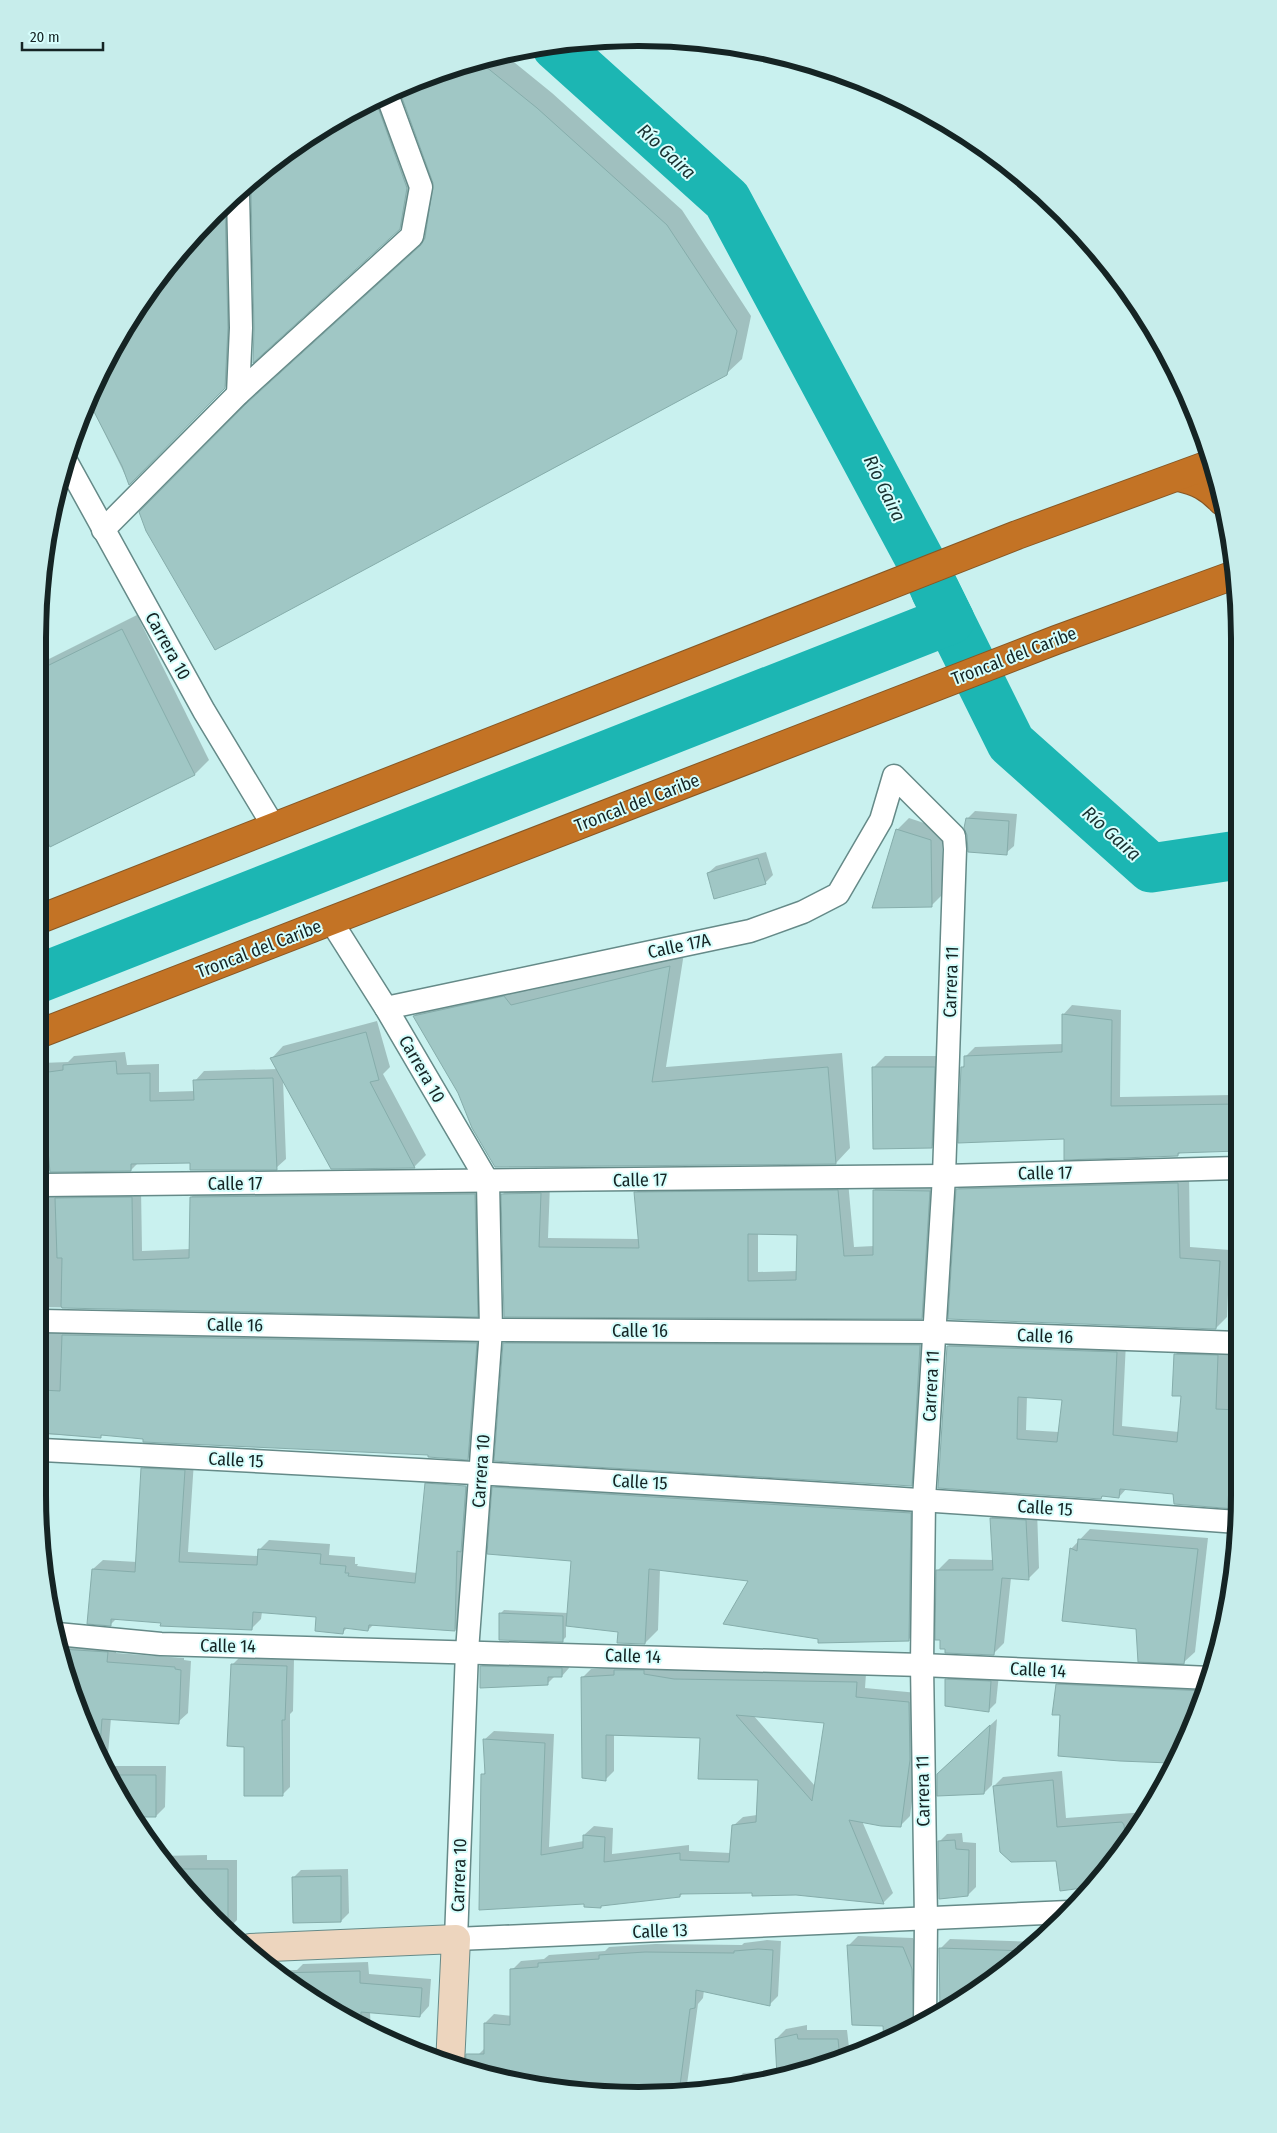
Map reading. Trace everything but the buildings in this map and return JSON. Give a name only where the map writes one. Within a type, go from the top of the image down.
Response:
[{"type":"highway","points":[[46,918],[1017,535],[1205,466]]},
{"type":"highway","points":[[1179,477],[1198,482],[1212,491]]},
{"type":"highway","name":"Troncal del Caribe","points":[[46,1031],[1227,574]]},
{"type":"main road","name":"Calle 13","points":[[258,1948],[456,1939]]},
{"type":"main road","name":"Carrera 10","points":[[450,2056],[456,1939]]},
{"type":"street","points":[[103,530],[238,394],[412,236],[421,187],[389,101]]},
{"type":"street","points":[[238,202],[241,328],[238,394]]},
{"type":"street","name":"Carrera 10","points":[[71,470],[204,711],[274,828]]},
{"type":"street","name":"Calle 17A","points":[[386,1008],[750,931],[803,912],[838,894],[881,820],[894,776]]},
{"type":"street","name":"Carrera 11","points":[[894,776],[954,836],[956,849],[944,1176],[924,1499],[922,1665],[926,1920],[925,2012]]},
{"type":"street","name":"Carrera 10","points":[[331,921],[386,1008],[488,1182],[491,1330],[467,1651],[456,1939]]},
{"type":"street","name":"Calle 17","points":[[46,1185],[944,1176],[1231,1168]]},
{"type":"street","name":"Calle 16","points":[[46,1320],[491,1330],[934,1332],[1231,1342]]},
{"type":"street","name":"Calle 15","points":[[46,1450],[480,1472],[924,1499],[1230,1521]]},
{"type":"street","name":"Calle 14","points":[[63,1635],[161,1644],[922,1665],[1201,1678]]},
{"type":"street","name":"Calle 13","points":[[456,1939],[926,1920],[1057,1913]]},
{"type":"waterway","points":[[46,976],[950,620],[925,569],[727,200],[562,51]]},
{"type":"waterway","name":"Río Gaira","points":[[935,590],[1011,743],[1151,868],[1231,856]]}]
